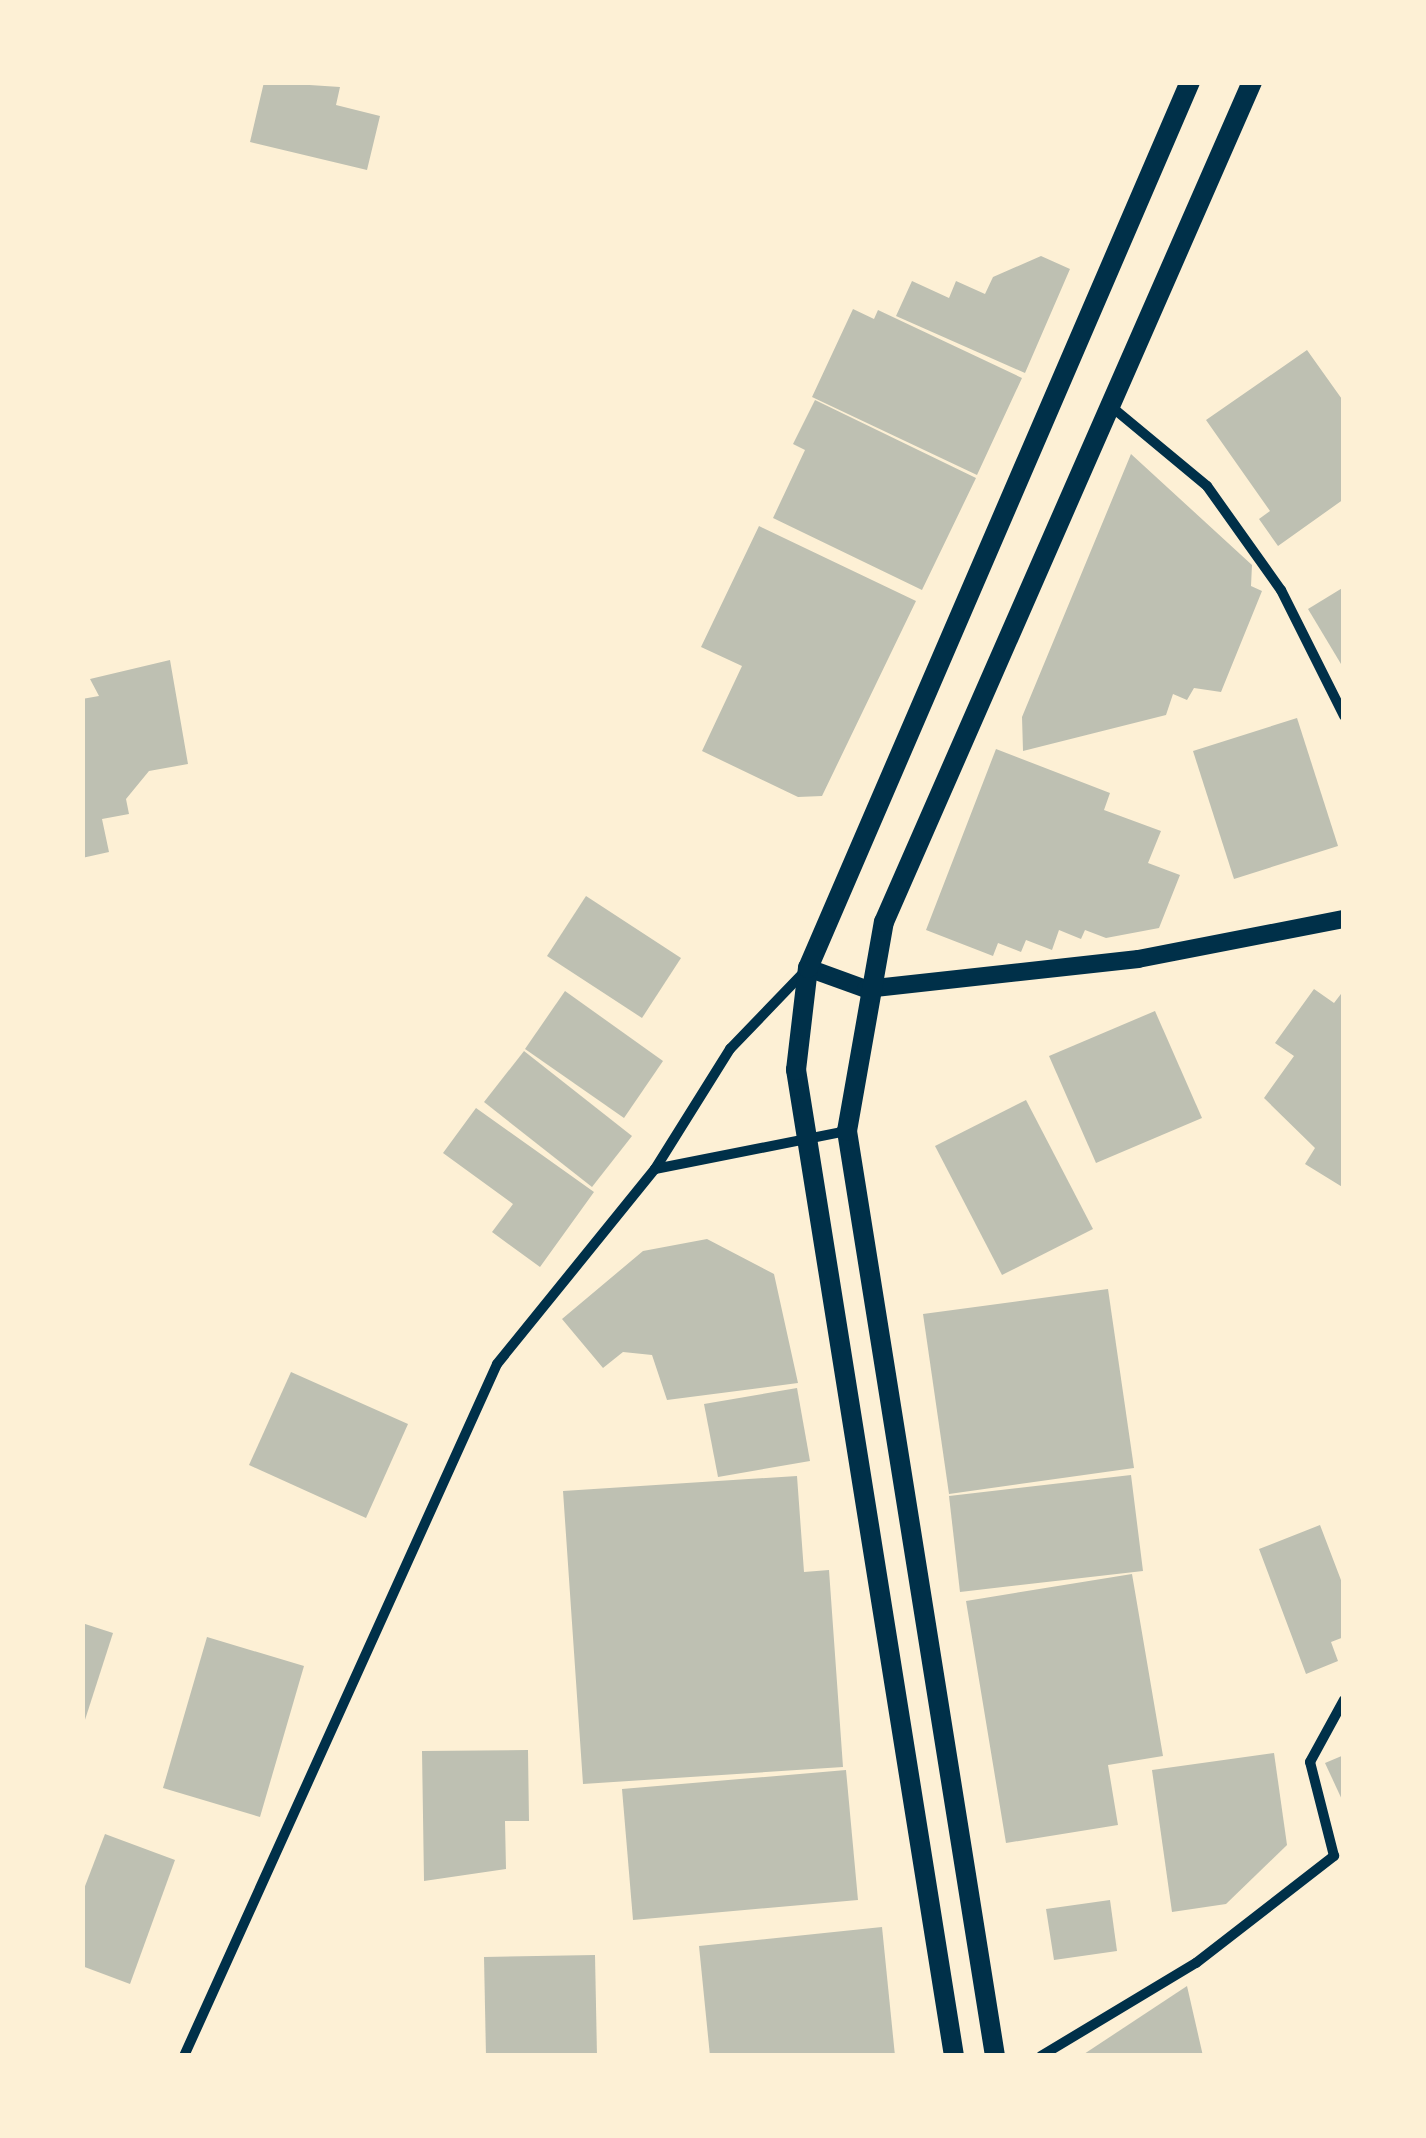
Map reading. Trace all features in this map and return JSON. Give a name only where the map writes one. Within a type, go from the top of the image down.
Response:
[{"type":"main road","points":[[954,2056],[802,1143],[796,1070],[808,968],[1190,82]]},
{"type":"main road","points":[[995,2056],[847,1131],[866,989],[954,751],[1113,408],[1252,82]]},
{"type":"street","points":[[1113,408],[1207,486],[1281,590],[1344,716]]},
{"type":"street","points":[[184,2056],[498,1364],[655,1169],[730,1049],[808,968],[866,989],[1138,960],[1344,918]]},
{"type":"street","points":[[655,1169],[802,1143],[847,1131]]},
{"type":"street","points":[[1040,2056],[1196,1962],[1334,1856],[1310,1762],[1344,1700]]},
{"type":"building","points":[[264,82],[340,87],[336,105],[380,116],[367,170],[250,142]]},
{"type":"building","points":[[1041,256],[1070,269],[1025,373],[896,316],[912,281],[949,298],[956,281],[985,294],[993,277]]},
{"type":"building","points":[[853,309],[874,319],[878,310],[1022,378],[977,475],[812,397]]},
{"type":"building","points":[[1307,350],[1344,402],[1344,499],[1278,546],[1259,519],[1270,511],[1206,420]]},
{"type":"building","points":[[815,400],[976,478],[922,590],[773,518],[805,450],[793,444]]},
{"type":"building","points":[[1131,454],[1252,565],[1251,586],[1262,591],[1221,692],[1194,688],[1187,700],[1173,694],[1166,715],[1023,751],[1022,717]]},
{"type":"building","points":[[759,526],[916,601],[822,796],[798,797],[702,751],[742,666],[701,647]]},
{"type":"building","points":[[1344,587],[1344,669],[1308,609]]},
{"type":"building","points":[[170,660],[188,764],[149,771],[126,799],[129,814],[102,819],[109,852],[82,858],[82,699],[99,696],[90,679]]},
{"type":"building","points":[[1297,718],[1338,846],[1234,879],[1193,751]]},
{"type":"building","points":[[996,749],[1110,793],[1104,810],[1161,831],[1148,863],[1180,875],[1159,928],[1106,938],[1085,930],[1081,939],[1059,930],[1052,950],[1026,940],[1021,952],[998,943],[993,956],[926,930]]},
{"type":"building","points":[[586,896],[681,958],[642,1018],[547,956]]},
{"type":"building","points":[[1314,989],[1334,1003],[1344,990],[1344,1188],[1305,1164],[1315,1148],[1264,1098],[1294,1056],[1275,1043]]},
{"type":"building","points":[[565,991],[663,1061],[624,1118],[525,1049]]},
{"type":"building","points":[[1155,1011],[1202,1118],[1096,1163],[1049,1056]]},
{"type":"building","points":[[524,1051],[632,1136],[592,1187],[484,1102]]},
{"type":"building","points":[[1026,1100],[1093,1229],[1002,1275],[935,1146]]},
{"type":"building","points":[[476,1108],[594,1192],[540,1267],[492,1232],[513,1204],[443,1153]]},
{"type":"building","points":[[707,1239],[774,1274],[798,1383],[667,1400],[652,1355],[623,1352],[603,1368],[562,1319],[643,1251]]},
{"type":"building","points":[[1108,1289],[1134,1468],[949,1494],[923,1314]]},
{"type":"building","points":[[291,1372],[408,1424],[366,1518],[249,1465]]},
{"type":"building","points":[[797,1388],[810,1461],[718,1477],[704,1404]]},
{"type":"building","points":[[1131,1475],[1143,1571],[960,1592],[949,1496]]},
{"type":"building","points":[[797,1476],[804,1572],[829,1570],[843,1767],[583,1784],[563,1491]]},
{"type":"building","points":[[1320,1525],[1344,1588],[1344,1637],[1331,1642],[1338,1661],[1306,1674],[1259,1549]]},
{"type":"building","points":[[1132,1574],[1163,1756],[1108,1765],[1118,1825],[1006,1843],[966,1601]]},
{"type":"building","points":[[82,1623],[113,1633],[83,1726],[82,1726]]},
{"type":"building","points":[[207,1637],[304,1666],[260,1817],[163,1788]]},
{"type":"building","points":[[528,1750],[529,1821],[505,1821],[506,1869],[424,1881],[422,1751]]},
{"type":"building","points":[[1274,1753],[1287,1845],[1226,1904],[1172,1912],[1152,1770]]},
{"type":"building","points":[[1344,1755],[1344,1804],[1325,1763]]},
{"type":"building","points":[[846,1770],[858,1900],[633,1920],[622,1789]]},
{"type":"building","points":[[105,1834],[175,1860],[130,1984],[82,1966],[82,1894]]},
{"type":"building","points":[[1110,1900],[1117,1951],[1054,1960],[1046,1909]]},
{"type":"building","points":[[882,1927],[895,2056],[710,2056],[699,1946]]},
{"type":"building","points":[[595,1955],[597,2056],[486,2056],[484,1957]]},
{"type":"building","points":[[1187,1986],[1203,2056],[1081,2056]]}]
